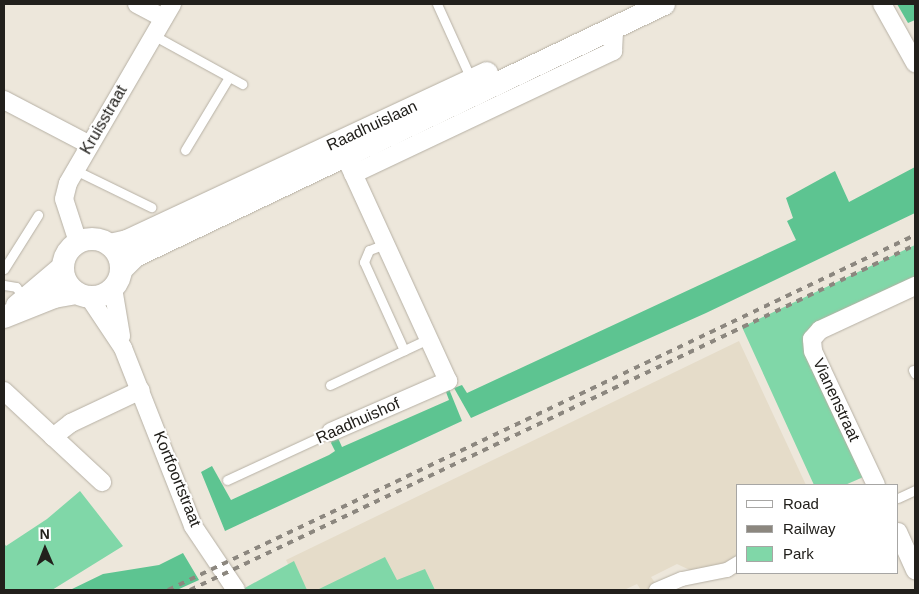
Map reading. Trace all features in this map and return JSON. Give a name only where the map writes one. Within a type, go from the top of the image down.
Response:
[{"type":"street","points":[[137,4],[167,11]]},
{"type":"street","points":[[882,4],[915,63]]},
{"type":"street","name":"Raadhuislaan","points":[[110,245],[127,241],[345,158],[475,88],[650,5]]},
{"type":"street","name":"Raadhuislaan","points":[[117,279],[135,256],[345,158],[614,40],[650,5]]},
{"type":"street","name":"Kruisstraat","points":[[78,242],[64,199],[75,170],[167,11]]},
{"type":"street","name":"Raadhuislaan","points":[[475,88],[614,40]]},
{"type":"street","points":[[4,100],[90,145]]},
{"type":"street","name":"Raadhuishof","points":[[331,432],[448,381],[345,158]]},
{"type":"street","points":[[4,317],[54,297],[102,295],[117,279],[119,258],[110,245],[95,239],[78,242],[65,257],[63,267],[67,281],[83,295]]},
{"type":"street","points":[[4,317],[63,267]]},
{"type":"street","name":"Kortfoortstraat","points":[[117,279],[124,348]]},
{"type":"street","name":"Vianenstraat","points":[[876,484],[812,351],[812,339],[820,330],[915,286]]},
{"type":"street","name":"Kortfoortstraat","points":[[83,295],[124,348],[193,526],[236,590]]},
{"type":"street","points":[[53,437],[72,423],[141,390]]},
{"type":"street","points":[[4,391],[102,482]]},
{"type":"street","points":[[899,534],[915,570]]},
{"type":"street","points":[[656,590],[682,579],[727,570],[736,564]]},
{"type":"lane","points":[[437,4],[475,88]]},
{"type":"lane","points":[[154,35],[242,84]]},
{"type":"lane","points":[[186,150],[229,77]]},
{"type":"lane","points":[[75,170],[151,207]]},
{"type":"lane","points":[[4,269],[38,215]]},
{"type":"lane","points":[[385,244],[369,250],[364,262],[404,350]]},
{"type":"lane","points":[[4,285],[16,287],[25,299]]},
{"type":"lane","points":[[330,385],[428,339]]},
{"type":"lane","name":"Raadhuishof","points":[[227,480],[331,432]]},
{"type":"lane","points":[[899,498],[915,490]]},
{"type":"shaded area","points":[[739,341],[806,484],[736,484],[736,558],[723,567],[694,572],[677,564],[651,577],[660,590],[641,590],[637,584],[624,590],[301,590],[286,560]]},
{"type":"green space","points":[[897,4],[915,4],[915,20],[908,23]]},
{"type":"green space","points":[[915,167],[915,213],[706,313],[471,418],[454,388],[462,385],[467,393],[796,240],[787,221],[793,218],[786,198],[835,171],[849,202]]},
{"type":"green space","points":[[915,245],[915,279],[812,328],[868,475],[847,484],[814,484],[742,327]]},
{"type":"green space","points":[[449,389],[462,421],[225,531],[201,472],[212,466],[231,500],[329,455],[335,451],[331,443],[333,439],[338,438],[342,447],[449,400],[446,392]]},
{"type":"green space","points":[[80,491],[123,546],[52,590],[4,590],[4,543],[6,546],[47,519]]},
{"type":"green space","points":[[183,553],[199,580],[177,590],[70,590],[103,574],[159,565]]},
{"type":"green space","points":[[385,557],[397,580],[425,569],[435,590],[317,590]]},
{"type":"green space","points":[[294,561],[307,590],[243,589]]},
{"type":"railway","points":[[168,590],[915,235]]},
{"type":"railway","points":[[190,590],[915,245]]}]
